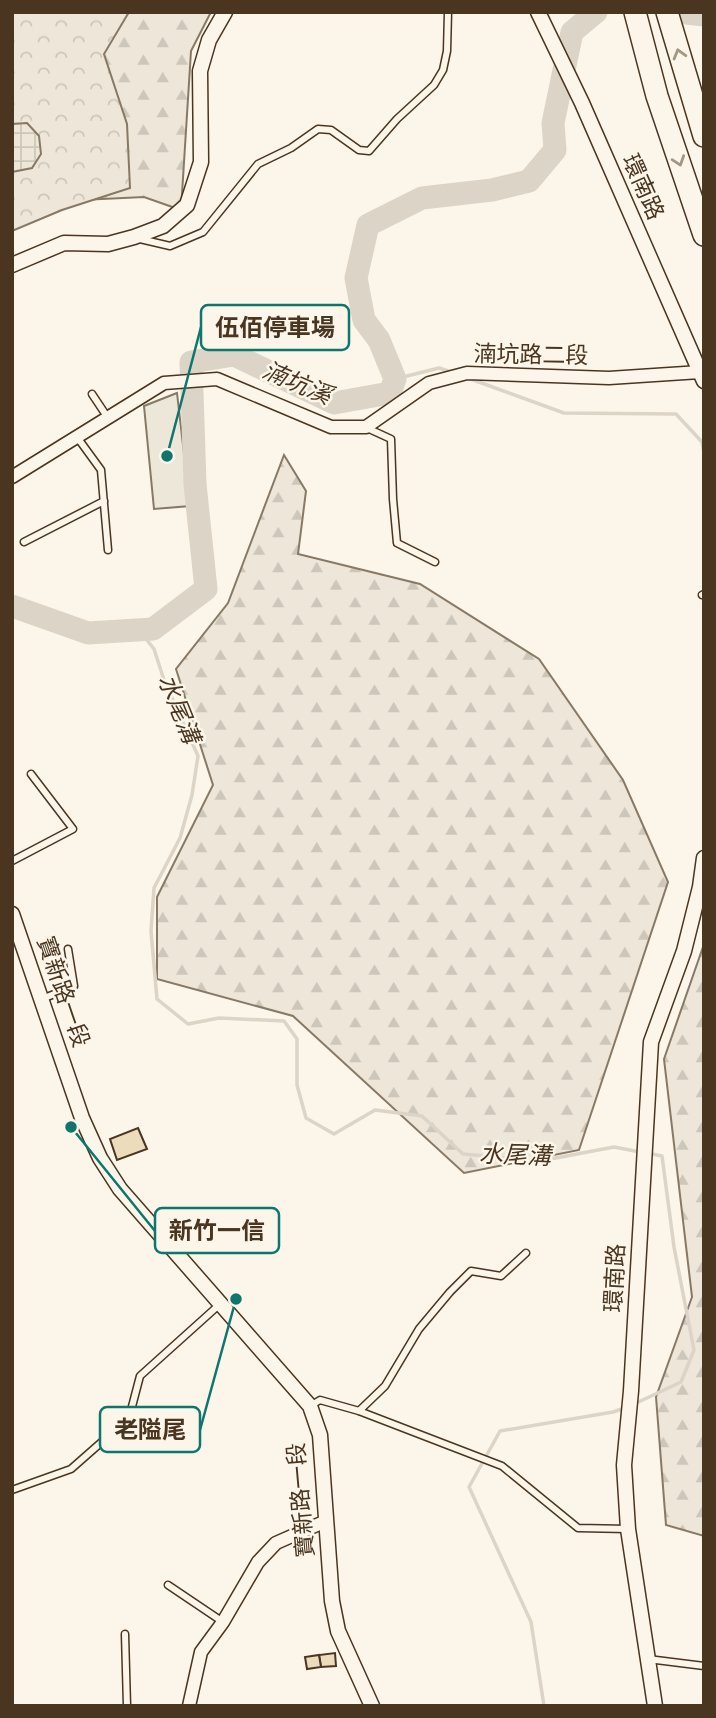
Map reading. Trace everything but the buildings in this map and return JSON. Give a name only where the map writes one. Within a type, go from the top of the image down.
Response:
[{"type":"highway","points":[[635,12],[657,96],[704,234]]},
{"type":"highway","points":[[667,12],[704,136]]},
{"type":"street","points":[[12,265],[64,243],[108,244],[134,237],[163,226],[187,205],[201,162],[200,71],[209,40],[225,12]]},
{"type":"street","name":"環南路","points":[[538,12],[702,377]]},
{"type":"street","name":"湳坑路二段","points":[[366,427],[429,383],[467,373],[609,378],[702,377]]},
{"type":"street","points":[[12,477],[164,383],[218,379],[331,428],[366,427]]},
{"type":"street","name":"環南路","points":[[656,1706],[628,1529],[624,1465],[631,1391],[651,1042],[684,951],[701,887],[704,858]]},
{"type":"street","name":"寶新路一段","points":[[12,914],[82,1118],[100,1158],[120,1189],[310,1406],[320,1435],[332,1601],[338,1631],[372,1706]]},
{"type":"street","points":[[189,1706],[201,1652],[223,1622],[258,1562],[276,1543],[326,1521]]},
{"type":"lane","points":[[134,237],[170,246],[203,232],[258,164],[291,148],[318,129],[331,130],[359,150],[369,151],[397,119],[434,85],[443,70],[447,51],[448,12]]},
{"type":"lane","points":[[92,394],[108,418]]},
{"type":"lane","points":[[366,427],[391,439],[397,543],[435,562]]},
{"type":"lane","points":[[77,437],[101,470],[108,550]]},
{"type":"lane","points":[[24,542],[104,501]]},
{"type":"lane","points":[[12,861],[73,829],[31,774]]},
{"type":"lane","points":[[41,999],[74,986],[68,949]]},
{"type":"lane","points":[[359,1411],[385,1387],[419,1329],[471,1271],[501,1276],[526,1253]]},
{"type":"lane","points":[[12,1490],[71,1469],[129,1418],[140,1376],[221,1304]]},
{"type":"lane","points":[[310,1406],[320,1400],[359,1411],[502,1466],[578,1528],[628,1529]]},
{"type":"lane","points":[[168,1585],[223,1622]]},
{"type":"lane","points":[[125,1634],[127,1706]]},
{"type":"lane","points":[[648,1659],[704,1666]]},
{"type":"green space","points":[[12,12],[211,12],[191,51],[181,210],[144,197],[39,202],[12,182]]},
{"type":"green space","points":[[12,12],[129,12],[104,54],[127,124],[130,188],[62,210],[12,231]]},
{"type":"green space","points":[[284,455],[306,491],[298,554],[420,584],[539,659],[623,780],[668,882],[579,1150],[464,1173],[293,1016],[157,979],[157,897],[213,785],[176,669],[228,603]]},
{"type":"green space","points":[[704,944],[704,1536],[666,1525],[656,1397],[692,1297],[664,1059]]},
{"type":"shaded area","points":[[27,123],[39,136],[41,154],[32,168],[12,172],[12,124]]},
{"type":"shaded area","points":[[177,393],[190,506],[154,509],[144,406]]},
{"type":"waterway","name":"湳坑溪","points":[[12,606],[88,633],[153,629],[206,589],[195,484],[191,362],[234,355],[334,403],[390,393],[395,379],[379,340],[364,320],[356,278],[368,225],[422,198],[492,190],[529,181],[555,150],[553,123],[572,32],[596,12]]},
{"type":"waterway","name":"水尾溝","points":[[678,12],[704,15]]},
{"type":"waterway","points":[[395,379],[439,368],[451,372]]},
{"type":"waterway","points":[[468,378],[564,413],[676,414],[702,442],[704,453]]},
{"type":"waterway","name":"水尾溝","points":[[139,630],[154,649],[164,680],[198,756],[192,795],[180,838],[154,888],[151,931],[157,999],[188,1024],[219,1018],[284,1021],[297,1039],[297,1085],[306,1118],[334,1134],[375,1110],[422,1116],[463,1154],[540,1161],[614,1147],[640,1152]]},
{"type":"waterway","name":"水尾溝","points":[[632,1405],[681,1382],[694,1350],[674,1247],[662,1156],[647,1153]]},
{"type":"waterway","name":"水尾溝","points":[[544,1706],[531,1622],[469,1487],[500,1431],[625,1408]]},
{"type":"place","name":"伍佰停車場","points":[[167,456]]},
{"type":"place","name":"新竹一信","points":[[71,1127]]},
{"type":"place","name":"老隘尾","points":[[236,1299]]}]
